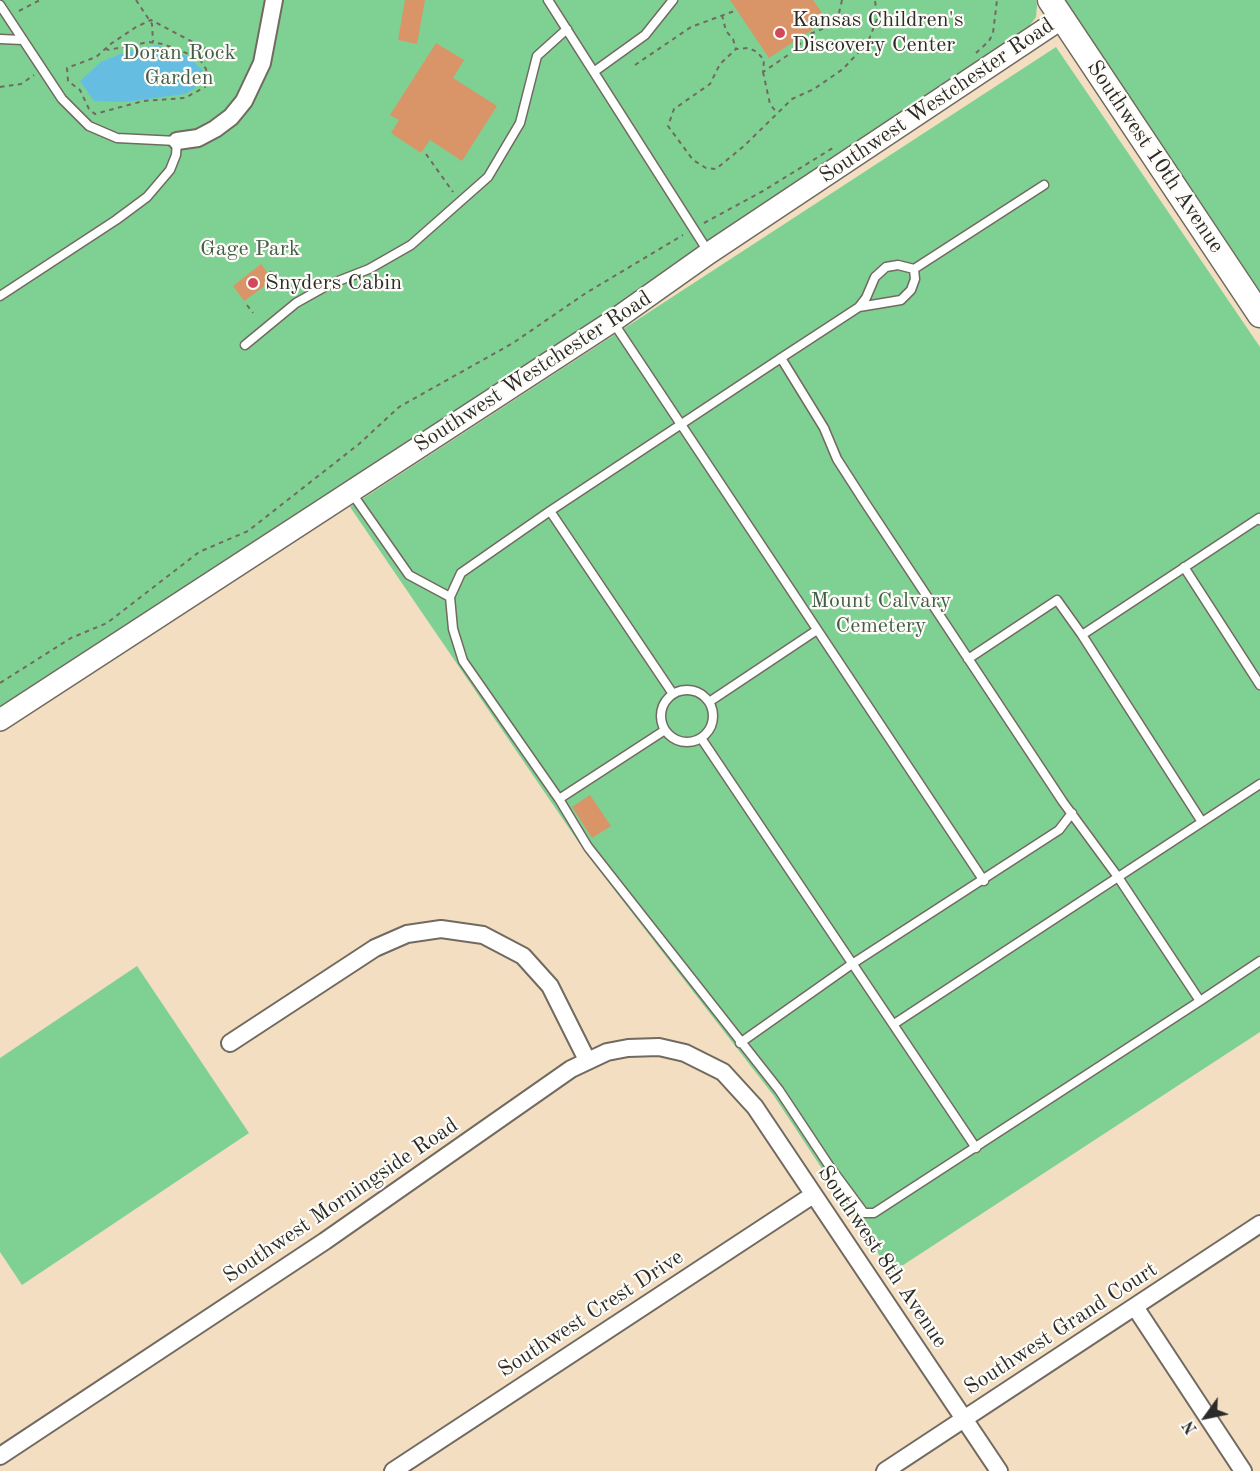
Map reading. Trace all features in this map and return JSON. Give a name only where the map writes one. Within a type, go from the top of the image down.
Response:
[{"type":"main road","name":"Southwest 10th Avenue","points":[[1056,9],[1260,315]]},
{"type":"street","points":[[177,141],[198,138],[215,129],[231,117],[244,100],[262,63],[272,1]]},
{"type":"street","name":"Southwest Westchester Road","points":[[0,720],[613,321],[1056,9]]},
{"type":"street","points":[[230,1043],[390,940],[424,931],[462,930],[483,935],[503,944],[538,971],[558,1000],[587,1060]]},
{"type":"street","name":"Southwest Morningside Road","points":[[0,1456],[325,1241],[587,1060],[607,1052],[628,1048],[659,1047],[685,1053],[723,1072]]},
{"type":"street","name":"Southwest 8th Avenue","points":[[723,1072],[755,1107],[999,1471]]},
{"type":"street","name":"Southwest Crest Drive","points":[[393,1471],[813,1195]]},
{"type":"street","name":"Southwest Grand Court","points":[[885,1471],[1260,1224]]},
{"type":"street","points":[[1135,1308],[1243,1471]]},
{"type":"lane","points":[[548,0],[710,253]]},
{"type":"lane","points":[[595,71],[645,35],[673,0]]},
{"type":"lane","points":[[0,5],[42,70],[77,116],[98,132],[137,140],[177,141],[177,155],[170,170],[147,197],[0,296]]},
{"type":"lane","points":[[245,345],[296,303],[328,285],[369,269],[411,245],[488,177],[520,123],[537,56],[567,29]]},
{"type":"lane","points":[[0,39],[23,40]]},
{"type":"lane","points":[[859,308],[875,277],[886,267],[897,265],[914,269],[1044,185]]},
{"type":"lane","points":[[914,269],[915,279],[911,290],[901,300],[859,308],[550,511],[461,573],[450,597],[453,629],[463,661],[559,799],[588,847],[779,1090],[830,1167],[864,1213],[874,1213],[1260,961]]},
{"type":"lane","points":[[613,321],[984,881]]},
{"type":"lane","points":[[781,358],[824,428],[837,459],[968,659],[1200,1001]]},
{"type":"lane","points":[[350,492],[409,575],[450,597]]},
{"type":"lane","points":[[550,511],[673,694]]},
{"type":"lane","points":[[1082,635],[1259,518],[1260,520]]},
{"type":"lane","points":[[1184,567],[1260,685]]},
{"type":"lane","points":[[968,659],[1057,600],[1203,822]]},
{"type":"lane","points":[[709,702],[817,630]]},
{"type":"lane","points":[[693,690],[702,694],[709,702],[713,711],[713,722],[702,738],[682,742],[672,738],[665,730],[662,710],[673,694],[693,690]]},
{"type":"lane","points":[[559,799],[665,730]]},
{"type":"lane","points":[[702,738],[976,1148]]},
{"type":"lane","points":[[894,1024],[1260,784]]},
{"type":"lane","points":[[740,1043],[852,964],[984,881],[1059,830],[1072,813]]},
{"type":"path","points":[[19,11],[40,0]]},
{"type":"path","points":[[135,0],[151,20],[155,34],[153,42]]},
{"type":"path","points":[[763,72],[791,53],[810,34],[827,27],[839,13],[842,0]]},
{"type":"path","points":[[777,113],[770,104],[763,72],[764,60],[757,52],[748,48],[736,49],[720,64],[710,84],[674,109],[668,126],[693,160],[706,168],[716,169],[777,113],[792,99],[814,89],[843,69],[868,42],[877,19],[875,0]]},
{"type":"path","points":[[975,53],[989,41],[993,33],[998,0]]},
{"type":"path","points":[[635,65],[691,27],[737,10]]},
{"type":"path","points":[[722,15],[726,31],[733,39],[736,49]]},
{"type":"path","points":[[151,20],[206,49]]},
{"type":"path","points":[[105,49],[153,42],[199,58],[206,69],[208,80],[205,87],[185,98],[142,101],[95,114],[89,109],[80,90],[69,83],[67,68],[96,57],[105,49],[151,20]]},
{"type":"path","points":[[0,87],[21,84],[42,70]]},
{"type":"path","points":[[0,683],[70,638],[107,623],[199,552],[248,531],[359,444],[399,407],[513,344],[586,293],[763,191],[841,142]]},
{"type":"path","points":[[426,154],[461,200]]},
{"type":"path","points":[[270,271],[284,291]]},
{"type":"path","points":[[247,305],[253,312]]},
{"type":"green space","name":"Gage Park","points":[[0,0],[1036,0],[1037,6],[1036,17],[1021,37],[487,392],[0,710]]},
{"type":"green space","points":[[1065,0],[1260,0],[1260,292]]},
{"type":"green space","name":"Mount Calvary Cemetery","points":[[1056,47],[1260,347],[1260,1032],[891,1273],[774,1096],[588,856],[350,507]]},
{"type":"green space","points":[[137,966],[249,1133],[22,1285],[0,1252],[0,1058]]},
{"type":"water","points":[[157,45],[189,57],[204,72],[194,89],[185,94],[125,102],[94,101],[80,81],[101,62],[125,52]]},
{"type":"building","points":[[405,0],[425,0],[417,44],[398,40]]},
{"type":"building","name":"Kansas Children's Discovery Center","points":[[730,0],[813,0],[827,20],[769,58]]},
{"type":"building","points":[[436,43],[464,60],[453,78],[497,106],[462,161],[430,140],[421,153],[391,133],[399,120],[390,115]]},
{"type":"building","name":"Snyders Cabin","points":[[261,264],[273,280],[244,301],[233,286]]},
{"type":"building","points":[[590,795],[611,826],[592,838],[572,807]]},
{"type":"place","name":"Kansas Children's Discovery Center","points":[[780,33]]},
{"type":"place","name":"Snyders Cabin","points":[[253,283]]},
{"type":"park label","name":"Doran Rock Garden","points":[[179,66]]}]
